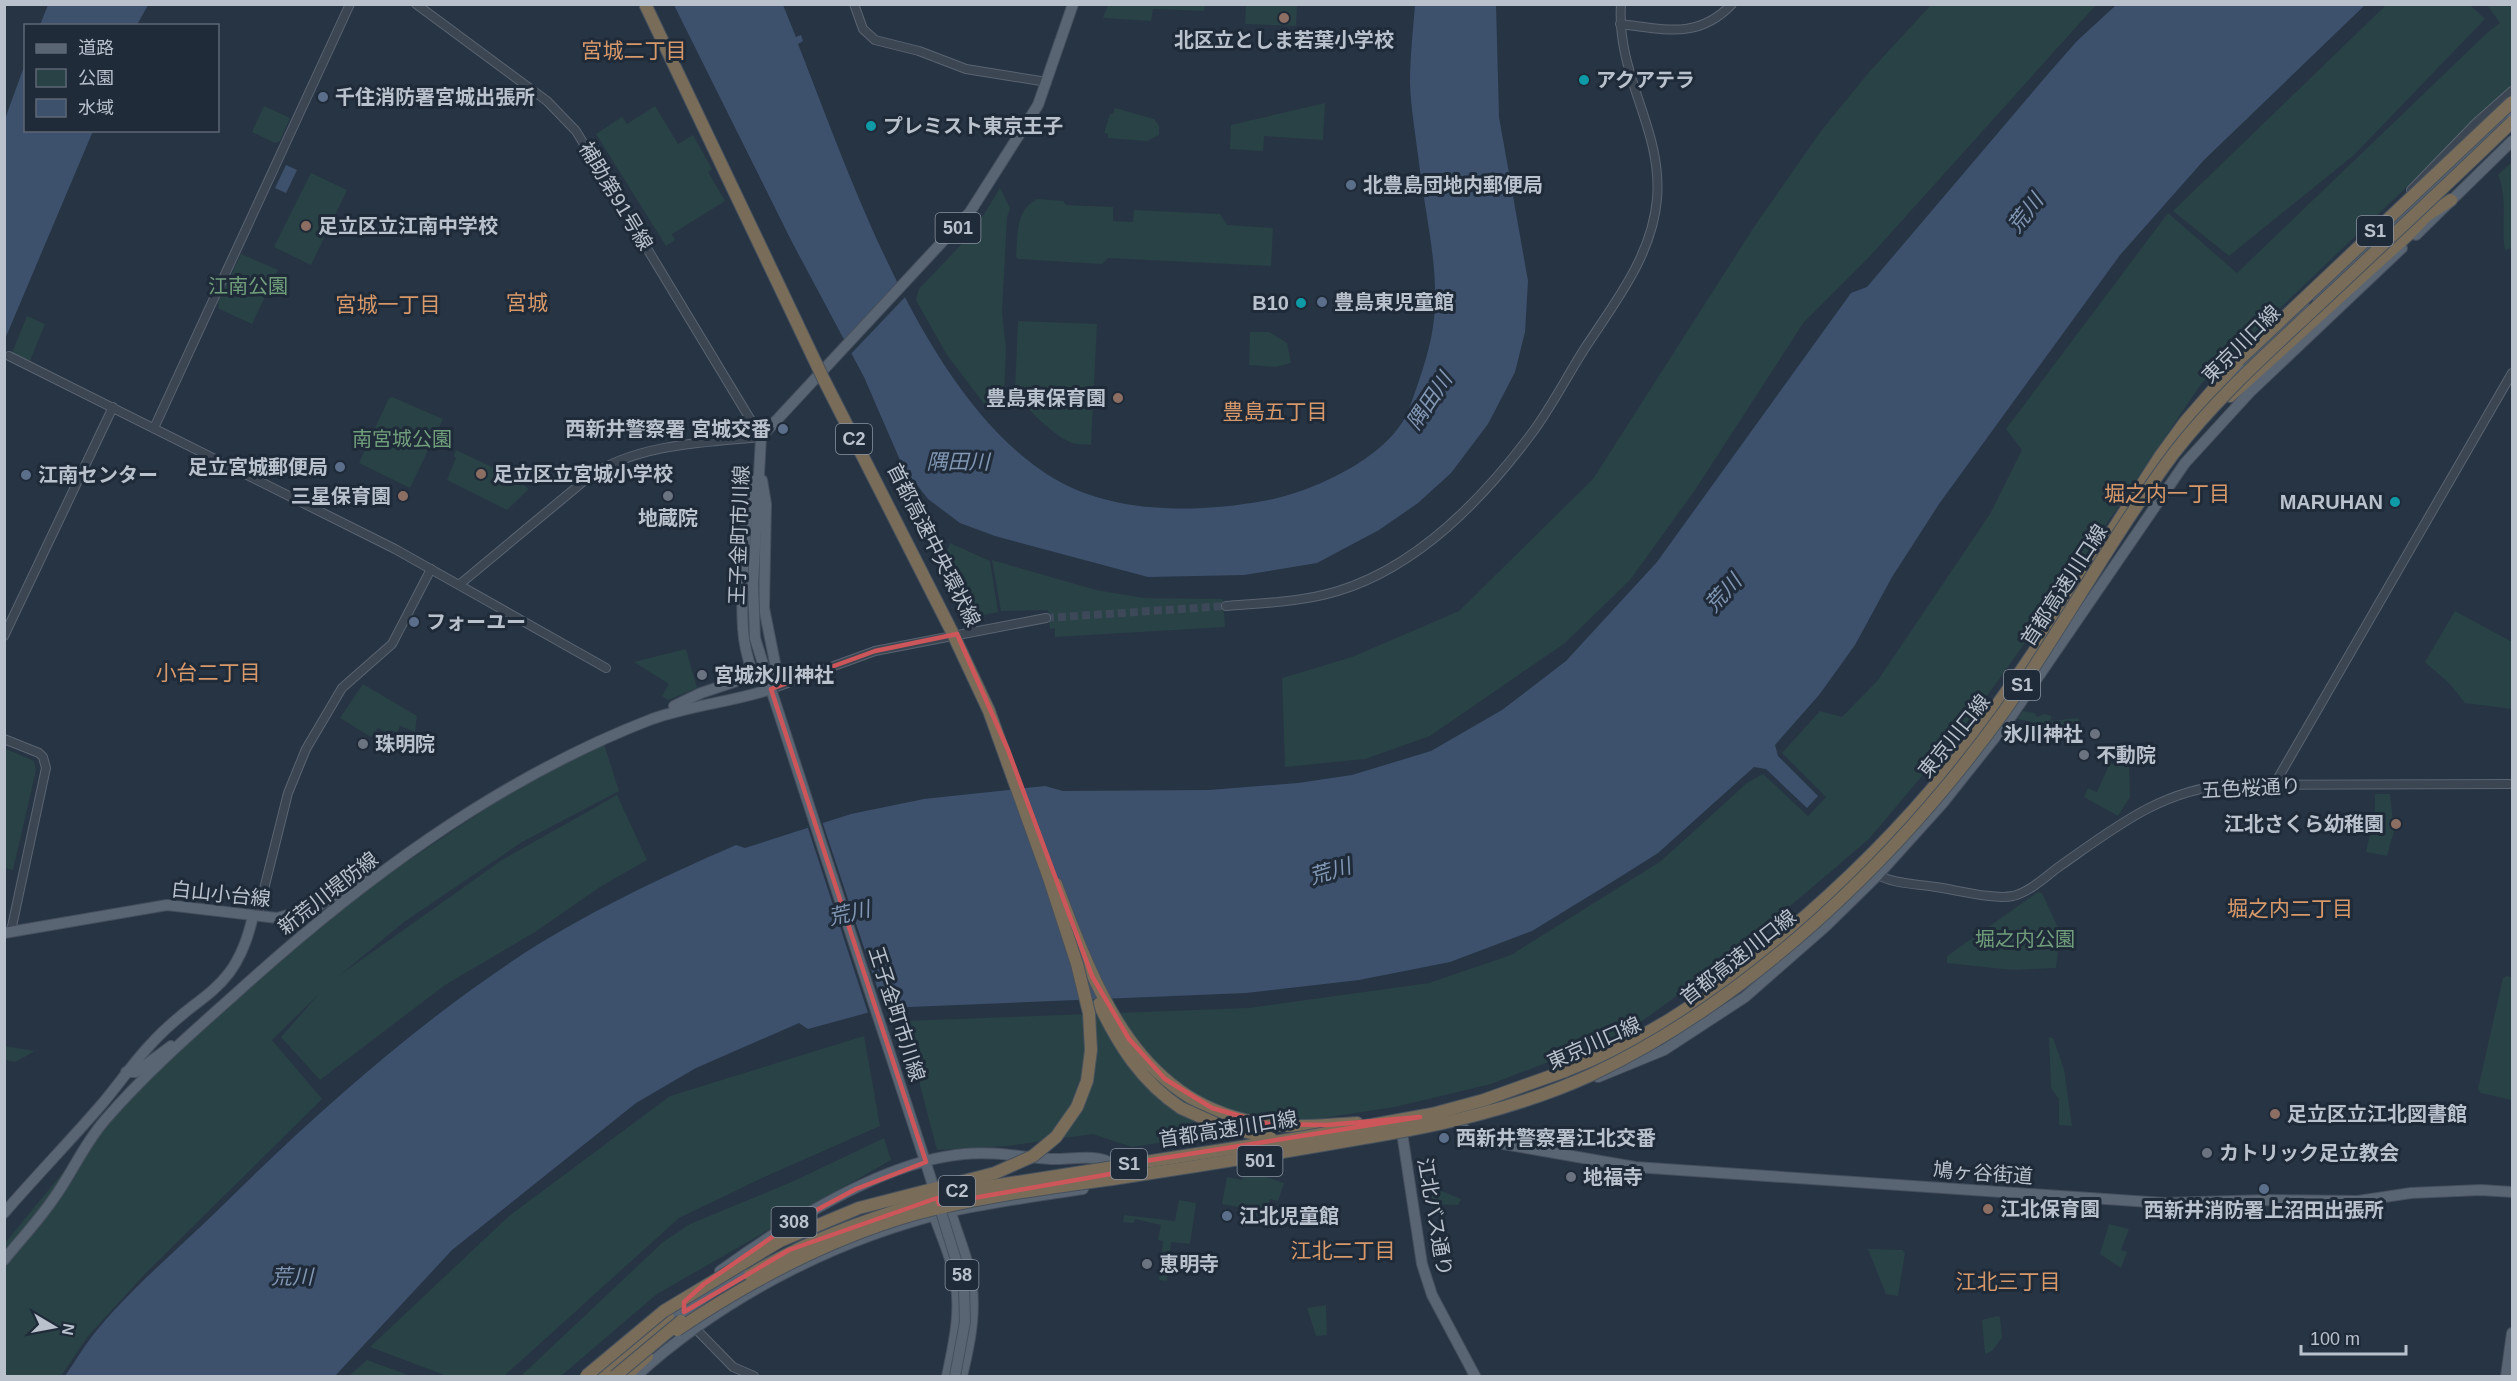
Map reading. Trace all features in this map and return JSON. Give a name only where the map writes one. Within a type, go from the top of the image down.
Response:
[{"type":"highway","name":"首都高速中央環状線","points":[[647,4],[824,380],[974,676],[1005,751],[1089,983],[1120,1046],[1148,1081],[1181,1108],[1219,1125],[1282,1139],[1326,1139],[1436,1126]]},
{"type":"highway","name":"首都高速川口線","points":[[701,1287],[772,1250],[888,1208],[960,1191],[1420,1117],[1509,1092],[1608,1054],[1641,1038],[1693,1007],[1805,918],[1909,815],[1950,766],[2009,687],[2161,454],[2185,422],[2239,360],[2512,104]]},
{"type":"highway","name":"首都高速川口線","points":[[677,1330],[730,1296],[790,1263],[853,1234],[919,1213],[1002,1195],[1262,1156],[1436,1126],[1473,1117],[1556,1090],[1645,1046],[1696,1016],[1738,984],[1846,892],[1920,816],[2001,714],[2131,517],[2193,430],[2247,373],[2512,122]]},
{"type":"highway","points":[[2193,430],[2408,235],[2426,216],[2451,201]]},
{"type":"highway","name":"首都高速中央環状線","points":[[586,1377],[638,1331],[701,1287],[770,1246],[819,1223],[886,1200],[987,1175],[1018,1164],[1040,1151],[1061,1131],[1077,1107],[1085,1087],[1091,1040],[1084,990],[1052,877]]},
{"type":"highway","name":"首都高速中央環状線","points":[[616,1377],[641,1352],[691,1314],[784,1255],[851,1225],[1009,1173],[1042,1154],[1064,1134],[1080,1109],[1088,1089],[1095,1040],[1093,1012],[1083,969],[1052,877]]},
{"type":"highway","name":"首都高速川口線","points":[[1052,877],[1106,1004],[1138,1050],[1161,1075],[1180,1091],[1223,1113],[1268,1124],[1327,1125],[1420,1117]]},
{"type":"highway","points":[[600,1377],[636,1342],[705,1291],[763,1258],[839,1224]]},
{"type":"highway","name":"首都高速中央環状線","points":[[616,1377],[677,1330]]},
{"type":"highway","points":[[625,1377],[677,1330]]},
{"type":"main road","name":"501","points":[[761,437],[970,212],[1031,119],[1047,82],[1074,4]]},
{"type":"main road","name":"東京川口線","points":[[1457,1119],[1564,1077],[1651,1039],[1731,985],[1865,866],[1897,833],[2003,706],[2177,442],[2215,395],[2299,312],[2512,111]]},
{"type":"main road","name":"東京川口線","points":[[1402,1130],[1457,1119],[1567,1090],[1664,1050],[1745,997],[1826,926],[1878,875],[1942,804],[2008,721],[2185,463],[2250,392],[2512,141]]},
{"type":"main road","name":"王子金町市川線","points":[[761,437],[753,585],[755,638],[926,1162]]},
{"type":"main road","points":[[651,720],[701,693],[776,668],[764,608],[766,504],[759,472]]},
{"type":"main road","points":[[753,675],[744,639],[743,606],[748,504],[759,472]]},
{"type":"main road","name":"新荒川堤防線","points":[[4,1260],[53,1199],[104,1122],[196,1029],[310,928],[388,867],[461,818],[546,768],[651,720],[692,706],[771,689]]},
{"type":"main road","name":"白山小台線","points":[[8,932],[166,905],[277,918],[304,912],[325,902],[358,880],[388,867]]},
{"type":"main road","name":"新荒川堤防線","points":[[4,1213],[104,1102],[126,1072],[163,1031],[210,994],[231,974],[242,953],[253,916]]},
{"type":"main road","points":[[126,1072],[135,1072],[196,1029]]},
{"type":"main road","name":"鳩ヶ谷街道","points":[[1457,1119],[1470,1135],[1486,1141],[1635,1167],[2151,1203],[2358,1201],[2411,1193],[2481,1190],[2512,1192]]},
{"type":"main road","name":"501","points":[[1117,1178],[1402,1130]]},
{"type":"main road","name":"江北バス通り","points":[[1402,1130],[1426,1277],[1432,1295],[1475,1377]]},
{"type":"main road","points":[[607,1377],[656,1332],[684,1312],[745,1272],[789,1250],[870,1222],[1117,1178],[1108,1161],[1096,1158],[1055,1159],[979,1153],[950,1155],[926,1162]]},
{"type":"main road","name":"58","points":[[926,1162],[964,1286],[965,1322],[955,1377]]},
{"type":"main road","name":"308","points":[[684,1312],[685,1302],[704,1284],[795,1222],[856,1189],[926,1162]]},
{"type":"main road","name":"58","points":[[949,1207],[967,1263],[973,1295],[972,1328],[962,1377]]},
{"type":"main road","points":[[636,1377],[694,1329],[741,1298],[811,1261],[932,1211]]},
{"type":"main road","name":"58","points":[[932,1211],[952,1264],[958,1297],[958,1329],[947,1377]]},
{"type":"main road","points":[[2506,1377],[2512,1333]]},
{"type":"street","points":[[154,428],[350,4]]},
{"type":"street","name":"補助第91号線","points":[[416,4],[547,101],[576,131],[761,437]]},
{"type":"street","points":[[854,4],[863,29],[875,40],[919,51],[966,69],[1047,82]]},
{"type":"street","points":[[1226,606],[1315,597],[1378,574],[1423,547],[1447,526],[1492,483],[1533,432],[1625,286],[1647,245],[1654,221],[1657,198],[1656,160],[1625,61],[1620,24],[1621,4]]},
{"type":"street","points":[[1620,24],[1680,30],[1692,29],[1715,20],[1732,4]]},
{"type":"street","points":[[2299,312],[2350,251],[2476,123],[2512,91]]},
{"type":"street","points":[[9,356],[431,568],[526,625],[606,668]]},
{"type":"street","points":[[2274,785],[2512,374]]},
{"type":"street","points":[[4,636],[113,407]]},
{"type":"street","points":[[460,584],[584,481],[612,462],[640,452],[761,437]]},
{"type":"street","points":[[253,916],[259,909],[288,793],[306,749],[342,688],[392,644],[431,568]]},
{"type":"street","points":[[771,689],[875,651],[1046,618]]},
{"type":"street","points":[[4,739],[39,753],[43,757],[46,768],[8,932]]},
{"type":"street","name":"五色桜通り","points":[[1878,875],[1937,887],[2010,896],[2040,880],[2133,815],[2170,797],[2218,786],[2512,784]]},
{"type":"street","points":[[1865,866],[1878,875]]},
{"type":"street","points":[[684,1312],[694,1329],[734,1367],[754,1377]]},
{"type":"highlighted area","points":[[957,634],[1008,750],[1092,976],[1129,1039],[1165,1079],[1212,1108],[1268,1124],[1327,1125],[1420,1117],[1114,1166],[1116,1173],[939,1204],[937,1198],[789,1250],[684,1312],[684,1302],[704,1284],[794,1222],[856,1189],[926,1162],[771,689],[875,651]]},
{"type":"green space","points":[[1108,4],[1205,5],[1204,11],[1153,9],[1151,21],[1103,18]]},
{"type":"green space","points":[[1246,5],[1297,5],[1296,26],[1245,24]]},
{"type":"green space","points":[[1931,5],[2096,5],[1871,255],[1804,322],[1695,490],[1630,580],[1565,643],[1430,736],[1365,759],[1285,767],[1282,678],[1352,657],[1459,611],[1593,479],[1754,227],[1821,131],[1870,71]]},
{"type":"green space","points":[[2386,5],[2470,5],[2485,19],[2354,155],[2229,256],[2173,211]]},
{"type":"green space","points":[[2487,5],[2512,5],[2512,86],[2201,384],[2050,608],[1974,714],[1869,839],[1733,955],[1627,1032],[1491,1084],[1395,1107],[1132,1147],[1093,1134],[1008,1146],[937,1150],[903,1021],[1249,1008],[1429,983],[1511,955],[1661,861],[1747,783],[1763,774],[1808,816],[1826,797],[1782,753],[1820,711],[1842,717],[1878,680],[1990,514],[2022,450],[2006,429],[2168,213],[2237,273],[2500,23]]},
{"type":"green space","points":[[1325,103],[1323,140],[1264,136],[1263,151],[1230,149],[1231,125]]},
{"type":"green space","points":[[264,106],[290,118],[280,141],[275,143],[252,132]]},
{"type":"green space","points":[[655,106],[678,144],[693,135],[712,169],[708,172],[725,201],[672,234],[675,240],[666,246],[596,134],[622,117],[627,124]]},
{"type":"green space","points":[[1115,108],[1154,119],[1159,126],[1159,135],[1147,141],[1108,138],[1108,134],[1104,133],[1110,114],[1113,114]]},
{"type":"green space","points":[[2512,162],[2512,248],[2505,250],[2504,202],[2498,175]]},
{"type":"green space","points":[[311,173],[347,190],[311,265],[274,247]]},
{"type":"green space","points":[[1000,188],[1010,208],[1007,217],[1002,313],[1006,348],[1004,397],[988,409],[947,355],[916,300],[919,289],[973,232]]},
{"type":"green space","points":[[1037,199],[1063,201],[1066,205],[1113,207],[1113,221],[1133,222],[1134,210],[1220,214],[1227,225],[1273,228],[1271,266],[1108,258],[1102,264],[1018,259],[1016,257],[1017,240],[1021,216]]},
{"type":"green space","name":"江南公園","points":[[241,254],[278,270],[252,324],[219,309],[218,301]]},
{"type":"green space","points":[[27,316],[45,324],[30,361],[12,353]]},
{"type":"green space","points":[[1018,321],[1097,324],[1091,445],[1072,443],[1056,434],[1031,412],[1019,396],[1015,389]]},
{"type":"green space","points":[[1250,332],[1269,332],[1287,343],[1291,363],[1276,367],[1249,365]]},
{"type":"green space","name":"南宮城公園","points":[[392,397],[443,419],[410,488],[359,463],[389,398]]},
{"type":"green space","points":[[456,450],[513,477],[529,489],[507,510],[447,480],[456,458],[454,456]]},
{"type":"green space","points":[[950,543],[990,561],[998,612],[970,618],[960,612],[934,550],[947,551]]},
{"type":"green space","points":[[992,560],[1096,590],[1144,598],[1223,599],[1225,627],[1055,637],[1055,628],[1050,629],[1048,610],[1001,611]]},
{"type":"green space","points":[[2455,611],[2512,642],[2512,709],[2465,703],[2450,684],[2425,662]]},
{"type":"green space","points":[[686,649],[697,688],[668,700],[662,696],[669,684],[634,662]]},
{"type":"green space","points":[[363,684],[417,716],[415,732],[400,726],[397,733],[391,730],[389,734],[378,728],[371,737],[340,718]]},
{"type":"green space","points":[[2023,711],[2034,713],[2037,717],[2044,714],[2052,716],[2050,721],[2078,718],[2080,721],[2078,724],[2070,722],[2065,728],[2017,719]]},
{"type":"green space","points":[[604,744],[619,791],[522,842],[404,922],[340,975],[502,860],[617,795],[647,860],[600,887],[535,932],[445,985],[320,1080],[281,1037],[319,994],[272,1040],[322,1099],[145,1274],[88,1336],[61,1376],[5,1376],[5,1243],[79,1153],[172,1056],[284,956],[376,882],[526,782]]},
{"type":"green space","points":[[4,748],[34,761],[36,770],[13,870],[5,868]]},
{"type":"green space","points":[[2116,761],[2129,765],[2130,797],[2118,816],[2084,797],[2088,788],[2097,792],[2110,763],[2114,765]]},
{"type":"green space","points":[[2375,794],[2390,794],[2394,831],[2387,856],[2366,852],[2372,825],[2375,825]]},
{"type":"green space","name":"堀之内公園","points":[[2038,892],[2042,893],[2060,932],[2056,968],[2012,970],[1947,963],[1947,956]]},
{"type":"green space","points":[[2512,977],[2512,1100],[2481,1093],[2478,1089],[2503,978]]},
{"type":"green space","points":[[864,1036],[880,1126],[762,1178],[679,1218],[504,1376],[447,1376],[370,1347],[509,1216],[670,1096]]},
{"type":"green space","points":[[2049,1037],[2053,1038],[2064,1069],[2072,1126],[2059,1125],[2059,1099],[2051,1088]]},
{"type":"green space","points":[[4,1046],[35,1051],[15,1062],[5,1060]]},
{"type":"green space","points":[[1567,1127],[1576,1129],[1581,1138],[1556,1141],[1556,1147],[1560,1151],[1545,1146],[1542,1135],[1550,1130],[1558,1131]]},
{"type":"green space","points":[[884,1138],[891,1160],[657,1294],[561,1376],[521,1376],[663,1242],[690,1224],[794,1181]]},
{"type":"green space","points":[[1246,1170],[1284,1183],[1278,1201],[1270,1199],[1266,1211],[1260,1216],[1248,1214],[1249,1209],[1222,1204],[1227,1177],[1242,1180]]},
{"type":"green space","points":[[1434,1188],[1461,1199],[1458,1205],[1429,1204]]},
{"type":"green space","points":[[1179,1200],[1196,1203],[1190,1244],[1171,1242],[1167,1281],[1159,1280],[1163,1241],[1158,1240],[1161,1225],[1135,1219],[1134,1223],[1123,1222],[1124,1215],[1175,1221]]},
{"type":"green space","points":[[2109,1224],[2129,1229],[2121,1250],[2127,1252],[2121,1268],[2100,1254]]},
{"type":"green space","points":[[1868,1249],[1902,1250],[1905,1253],[1898,1296],[1886,1294]]},
{"type":"green space","points":[[1326,1305],[1327,1335],[1316,1336],[1307,1308]]},
{"type":"green space","points":[[2000,1317],[2002,1338],[1992,1351],[1985,1354],[1982,1320]]},
{"type":"green space","points":[[367,1360],[411,1376],[349,1376]]},
{"type":"water","points":[[48,4],[148,5],[138,24],[40,24]]},
{"type":"water","name":"隅田川","points":[[674,5],[783,5],[796,37],[801,35],[803,41],[798,44],[844,161],[871,226],[902,290],[936,352],[975,407],[1019,453],[1068,486],[1091,495],[1139,506],[1190,508],[1239,505],[1282,497],[1304,490],[1326,481],[1368,457],[1400,426],[1409,409],[1426,358],[1435,307],[1434,266],[1412,114],[1410,84],[1415,5],[1496,5],[1499,117],[1528,281],[1525,332],[1515,372],[1488,424],[1451,473],[1418,503],[1379,530],[1317,563],[1244,575],[1148,577],[995,536],[960,523],[928,499],[903,467],[864,377],[792,242]]},
{"type":"water","name":"荒川","points":[[2116,5],[2365,5],[2204,160],[2120,255],[1939,504],[1892,577],[1855,645],[1819,695],[1775,745],[1778,756],[1818,796],[1807,808],[1766,769],[1754,767],[1658,853],[1532,931],[1450,962],[1359,980],[1246,993],[885,1008],[808,1029],[799,1023],[696,1068],[636,1103],[452,1250],[335,1376],[65,1376],[93,1335],[137,1286],[287,1143],[395,1048],[471,990],[538,945],[592,913],[678,871],[736,845],[745,848],[851,814],[924,799],[1045,786],[1063,791],[1209,790],[1298,783],[1352,775],[1431,751],[1502,710],[1566,661],[1657,562],[1851,293],[1867,287],[2077,41]]},
{"type":"water","points":[[24,67],[24,132],[93,132],[5,339],[5,119]]},
{"type":"water","points":[[286,165],[297,170],[286,193],[275,188]]},
{"type":"pier","points":[[901,278],[908,294],[849,356],[842,343]]},
{"type":"pier","points":[[822,821],[885,1011],[869,1016],[807,825]]},
{"type":"tunnel","points":[[1046,618],[1226,606]]},
{"type":"place","name":"北区立としま若葉小学校","points":[[1284,18]]},
{"type":"place","name":"アクアテラ","points":[[1584,80]]},
{"type":"place","name":"千住消防署宮城出張所","points":[[323,97]]},
{"type":"place","name":"プレミスト東京王子","points":[[871,126]]},
{"type":"place","name":"北豊島団地内郵便局","points":[[1351,185]]},
{"type":"place","name":"足立区立江南中学校","points":[[306,226]]},
{"type":"place","name":"豊島東児童館","points":[[1322,302]]},
{"type":"place","name":"B10","points":[[1301,303]]},
{"type":"place","name":"豊島東保育園","points":[[1118,398]]},
{"type":"place","name":"西新井警察署 宮城交番","points":[[783,429]]},
{"type":"place","name":"足立宮城郵便局","points":[[340,467]]},
{"type":"place","name":"足立区立宮城小学校","points":[[481,474]]},
{"type":"place","name":"江南センター","points":[[26,475]]},
{"type":"place","name":"三星保育園","points":[[403,496]]},
{"type":"place","name":"地蔵院","points":[[668,496]]},
{"type":"place","name":"MARUHAN","points":[[2395,502]]},
{"type":"place","name":"フォーユー","points":[[414,622]]},
{"type":"place","name":"宮城氷川神社","points":[[702,675]]},
{"type":"place","name":"氷川神社","points":[[2095,734]]},
{"type":"place","name":"珠明院","points":[[363,744]]},
{"type":"place","name":"不動院","points":[[2084,755]]},
{"type":"place","name":"江北さくら幼稚園","points":[[2396,824]]},
{"type":"place","name":"足立区立江北図書館","points":[[2275,1114]]},
{"type":"place","name":"西新井警察署江北交番","points":[[1444,1138]]},
{"type":"place","name":"カトリック足立教会","points":[[2207,1153]]},
{"type":"place","name":"地福寺","points":[[1571,1177]]},
{"type":"place","name":"西新井消防署上沼田出張所","points":[[2264,1189]]},
{"type":"place","name":"江北保育園","points":[[1988,1209]]},
{"type":"place","name":"江北児童館","points":[[1227,1216]]},
{"type":"place","name":"恵明寺","points":[[1147,1264]]},
{"type":"district","name":"宮城二丁目","points":[[634,50]]},
{"type":"district","name":"宮城","points":[[527,302]]},
{"type":"district","name":"宮城一丁目","points":[[388,304]]},
{"type":"district","name":"豊島五丁目","points":[[1275,411]]},
{"type":"district","name":"堀之内一丁目","points":[[2167,493]]},
{"type":"district","name":"小台二丁目","points":[[208,672]]},
{"type":"district","name":"堀之内二丁目","points":[[2290,908]]},
{"type":"district","name":"江北二丁目","points":[[1343,1250]]},
{"type":"district","name":"江北三丁目","points":[[2008,1281]]}]
